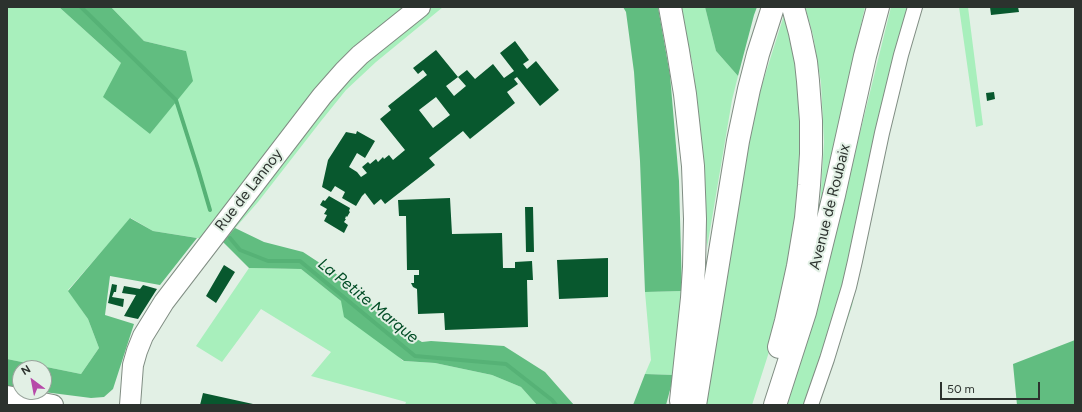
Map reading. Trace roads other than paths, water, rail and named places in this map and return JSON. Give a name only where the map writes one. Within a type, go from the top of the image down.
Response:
[{"type":"highway","points":[[670,7],[689,129],[693,166],[695,219],[692,298],[680,405]]},
{"type":"highway","points":[[761,405],[781,341],[794,289],[805,225],[809,185],[811,120],[809,94],[806,62],[793,7]]},
{"type":"highway","name":"Avenue de Roubaix","points":[[775,405],[805,312],[834,195],[865,56],[878,7]]},
{"type":"highway","points":[[694,405],[740,134],[756,61],[771,13]]},
{"type":"main road","name":"Rue de Lannoy","points":[[130,405],[133,365],[137,351],[143,336],[164,302],[322,96],[344,71],[360,56],[420,7]]},
{"type":"main road","points":[[7,396],[53,405]]},
{"type":"street","points":[[811,405],[849,287],[882,132],[901,55],[915,7]]},
{"type":"waterway","name":"La Petite Marque","points":[[81,7],[176,100],[210,210]]},
{"type":"waterway","name":"La Petite Marque","points":[[230,238],[240,250],[268,261],[300,261],[415,356],[506,364],[552,400],[556,405]]}]
